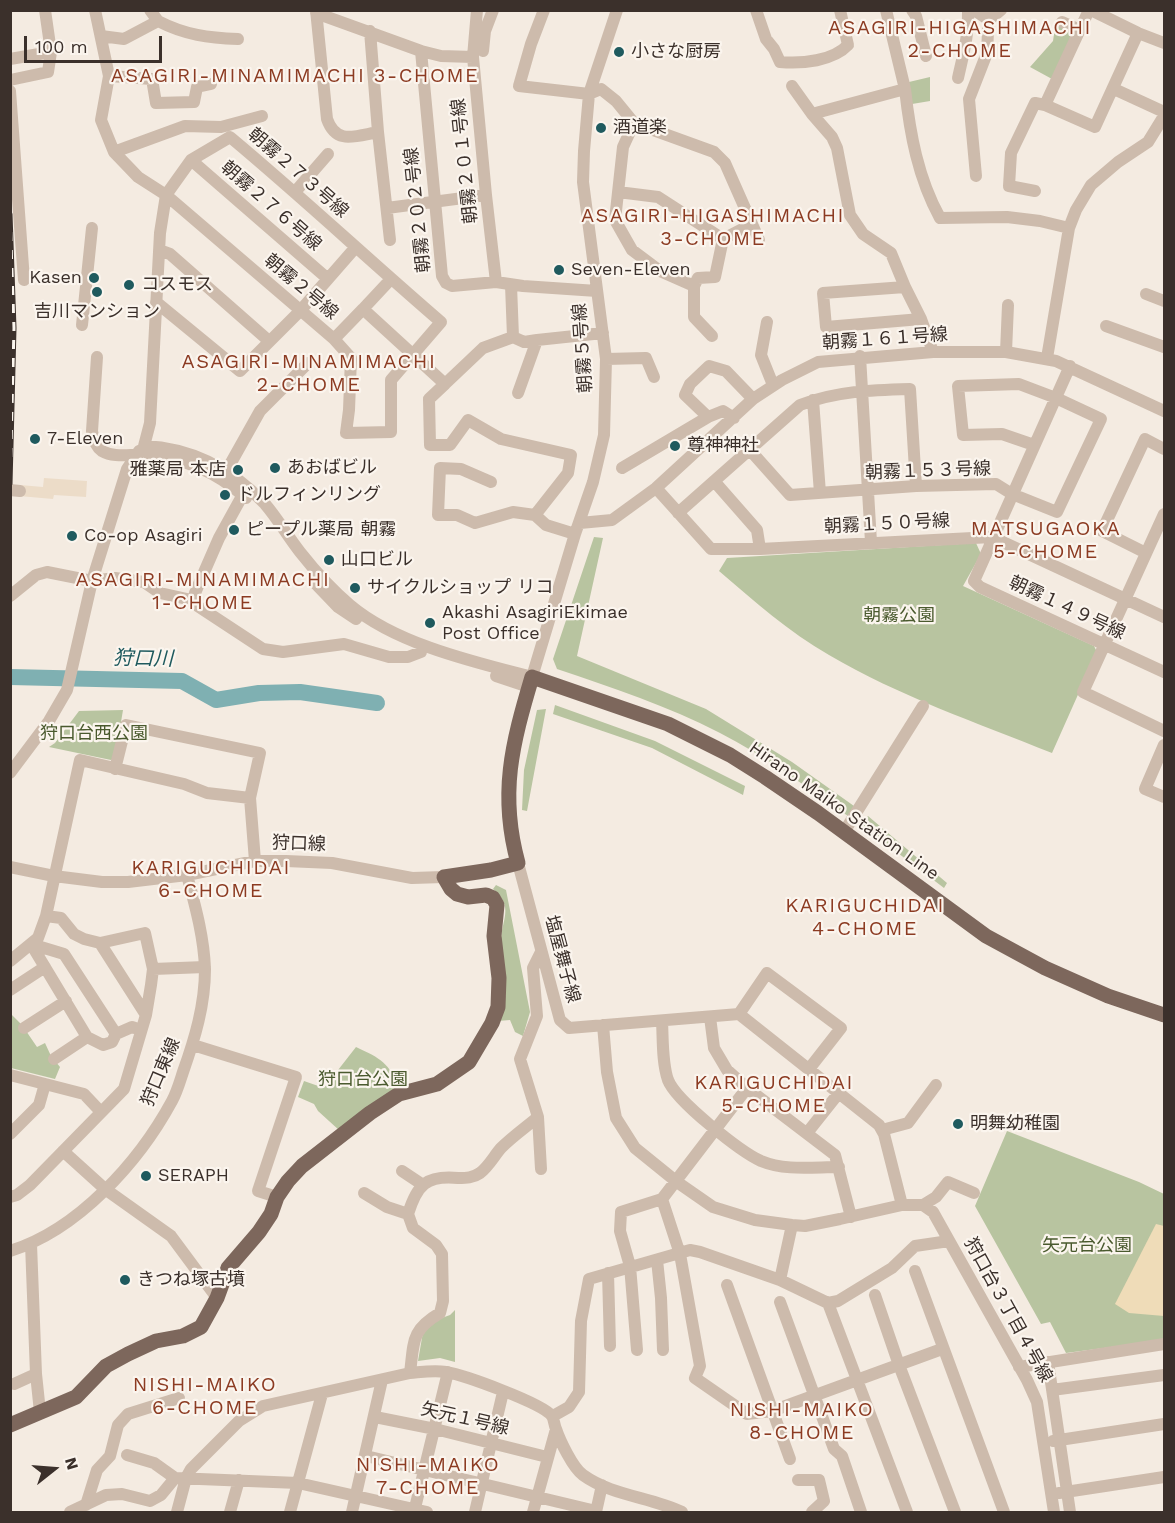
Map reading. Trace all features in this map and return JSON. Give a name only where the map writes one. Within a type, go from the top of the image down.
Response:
[{"type":"main road","name":"Hirano Maiko Station Line","points":[[531,682],[668,724],[730,755],[844,832],[986,936],[1013,952],[1108,996],[1164,1015]]},
{"type":"main road","name":"Hirano Maiko Station Line","points":[[531,682],[666,729],[721,757],[778,794],[1011,957],[1069,987],[1164,1024]]},
{"type":"main road","points":[[10,1425],[76,1397],[106,1366],[128,1353],[156,1341],[183,1336],[201,1327],[218,1298],[228,1268],[259,1232],[271,1214],[277,1197],[302,1166],[370,1113],[399,1094],[437,1084],[469,1062],[492,1023],[498,1007],[499,978],[494,936],[497,905],[493,898],[486,895],[468,897],[457,894],[444,877],[491,870],[518,863],[510,828],[508,785],[510,759],[531,682]]},
{"type":"street","points":[[10,80],[48,72],[51,52],[45,10]]},
{"type":"street","name":"朝霧２号線","points":[[95,10],[109,76],[101,120],[114,152],[138,177],[166,195],[334,339],[363,309],[445,384]]},
{"type":"street","points":[[150,10],[158,21],[177,31],[202,37],[238,39]]},
{"type":"street","points":[[477,10],[478,54]]},
{"type":"street","points":[[478,54],[493,10]]},
{"type":"street","points":[[544,10],[519,86],[589,94],[601,89],[616,101],[634,123],[714,152],[725,163],[759,240]]},
{"type":"street","name":"朝霧５号線","points":[[531,682],[593,482],[604,435],[606,359],[583,182],[589,94],[617,10]]},
{"type":"street","points":[[756,10],[766,39],[780,62],[798,64],[841,52],[848,45],[840,10]]},
{"type":"street","points":[[886,10],[905,89],[910,134],[927,195],[940,218],[1007,217],[1069,228]]},
{"type":"street","points":[[912,10],[916,15],[927,56]]},
{"type":"street","points":[[958,78],[966,45],[968,11],[989,15],[1001,10]]},
{"type":"street","points":[[1045,105],[1090,10],[1164,43]]},
{"type":"street","points":[[378,132],[345,137],[336,135],[330,129],[316,12],[441,57],[478,54]]},
{"type":"street","points":[[976,176],[969,99],[987,53],[989,15]]},
{"type":"street","points":[[101,36],[124,39],[158,21]]},
{"type":"street","points":[[1062,22],[1080,30]]},
{"type":"street","points":[[370,31],[390,240]]},
{"type":"street","points":[[1035,191],[1008,186],[1011,153],[1035,103],[1045,105],[1095,127],[1138,33]]},
{"type":"street","name":"朝霧２０２号線","points":[[421,51],[442,276],[446,283],[452,286],[496,282],[597,291]]},
{"type":"street","points":[[10,59],[51,52]]},
{"type":"street","name":"朝霧２０１号線","points":[[478,54],[486,195],[496,282]]},
{"type":"street","points":[[109,76],[152,79],[156,103],[194,102],[198,87],[211,84]]},
{"type":"street","points":[[792,86],[832,137],[837,148],[850,215],[863,234],[891,253],[921,319],[933,352]]},
{"type":"street","points":[[812,114],[905,89]]},
{"type":"street","points":[[1047,358],[1069,228],[1076,210],[1091,185],[1118,162],[1148,142],[1164,114],[1114,89]]},
{"type":"street","points":[[10,91],[24,280]]},
{"type":"street","points":[[114,152],[185,126],[221,127],[262,116]]},
{"type":"street","points":[[634,123],[623,147],[615,220],[632,250],[660,271],[694,286]]},
{"type":"street","name":"朝霧２７３号線","points":[[10,772],[49,721],[67,690],[92,581],[127,469],[140,450],[150,423],[159,250],[166,195],[191,160],[230,137],[295,192],[355,248],[441,322],[414,354]]},
{"type":"street","points":[[295,192],[328,154]]},
{"type":"street","name":"朝霧２７６号線","points":[[191,160],[328,279]]},
{"type":"street","points":[[618,192],[658,197],[723,238]]},
{"type":"street","points":[[387,208],[486,195]]},
{"type":"street","points":[[723,238],[752,224]]},
{"type":"street","points":[[82,325],[92,228]]},
{"type":"street","points":[[712,336],[694,316],[694,286],[698,278],[715,277],[723,238]]},
{"type":"street","points":[[156,302],[240,371],[300,311],[355,248]]},
{"type":"street","points":[[159,250],[170,254],[269,342]]},
{"type":"street","points":[[363,309],[391,279]]},
{"type":"street","points":[[511,285],[513,337]]},
{"type":"street","points":[[905,287],[823,293],[826,327],[921,319]]},
{"type":"street","points":[[1146,294],[1164,302]]},
{"type":"street","points":[[1006,352],[1008,305]]},
{"type":"street","points":[[767,322],[761,355],[773,386]]},
{"type":"street","points":[[1106,326],[1164,347]]},
{"type":"street","points":[[535,515],[568,473],[571,455],[501,439],[468,420],[450,445],[430,445],[429,399],[483,348],[513,337],[524,342],[603,333]]},
{"type":"street","points":[[334,339],[351,358],[346,433],[391,432],[391,380],[414,354]]},
{"type":"street","points":[[518,393],[537,340]]},
{"type":"street","name":"朝霧１６１号線","points":[[578,528],[612,520],[656,488],[753,399],[818,362],[933,352],[1006,352],[1047,358],[1070,366],[1164,411]]},
{"type":"street","points":[[97,357],[92,414],[93,441],[101,450],[113,454],[140,450],[197,465],[224,475],[265,505],[321,578],[351,606],[390,633],[531,682]]},
{"type":"street","points":[[860,357],[872,542]]},
{"type":"street","points":[[606,359],[646,358],[654,376]]},
{"type":"street","points":[[224,475],[260,411],[308,363]]},
{"type":"street","points":[[708,417],[685,395],[690,384],[709,366],[726,371],[753,399]]},
{"type":"street","name":"朝霧１４９号線","points":[[1070,366],[974,580],[980,587],[1164,672]]},
{"type":"street","points":[[1034,445],[1002,434],[963,435],[958,386],[1020,384],[1056,398]]},
{"type":"street","points":[[678,513],[800,405],[813,400],[862,390],[910,389],[916,486]]},
{"type":"street","name":"朝霧１５３号線","points":[[749,449],[790,495],[916,486],[996,484],[1012,494],[1057,512],[1101,419],[1056,398]]},
{"type":"street","points":[[813,400],[820,493]]},
{"type":"street","points":[[622,468],[708,417],[723,411],[734,418]]},
{"type":"street","points":[[1146,553],[1102,531],[1145,439],[1164,449]]},
{"type":"street","points":[[491,482],[461,469],[440,468],[438,515],[457,515],[475,523],[513,512],[535,515],[546,525],[578,528]]},
{"type":"street","points":[[714,481],[757,530],[760,549]]},
{"type":"street","name":"朝霧１５０号線","points":[[656,488],[711,549],[760,549],[992,537],[1164,617]]},
{"type":"street","points":[[193,603],[195,593],[219,538],[245,491]]},
{"type":"street","points":[[245,491],[311,578],[338,607],[386,639],[421,652],[531,682]]},
{"type":"street","points":[[1164,514],[1083,692],[1164,731]]},
{"type":"street","points":[[10,596],[36,575],[47,572],[92,581],[115,578],[144,582],[160,593],[187,600],[263,649],[283,652],[344,644],[389,657],[408,657],[421,652]]},
{"type":"street","points":[[844,832],[923,706]]},
{"type":"street","points":[[115,769],[126,725],[260,753],[250,798],[255,861]]},
{"type":"street","points":[[1164,745],[1145,789],[1164,797]]},
{"type":"street","points":[[10,961],[38,938],[46,916],[80,760],[184,784],[207,793],[250,798]]},
{"type":"street","name":"狩口線","points":[[10,867],[54,876],[102,882],[128,882],[187,875],[255,861],[332,863],[412,878],[444,877]]},
{"type":"street","name":"塩屋舞子線","points":[[518,863],[560,1020],[569,1028],[739,1014]]},
{"type":"street","name":"狩口東線","points":[[10,1251],[31,1244],[76,1216],[105,1189],[130,1161],[173,1099],[199,1023],[205,967],[202,938],[187,875]]},
{"type":"street","points":[[10,1197],[17,1195],[30,1185],[124,1089],[146,1015],[153,969],[145,933],[100,944],[74,933],[61,918],[46,916]]},
{"type":"street","points":[[31,944],[87,1037],[104,1045],[112,1042],[116,1034],[132,1027],[141,1030]]},
{"type":"street","points":[[31,944],[64,954],[116,1034]]},
{"type":"street","points":[[100,944],[146,1015]]},
{"type":"street","points":[[541,952],[533,968],[537,1016],[520,1059],[538,1117],[541,1169]]},
{"type":"street","points":[[10,990],[45,967]]},
{"type":"street","points":[[153,969],[205,967]]},
{"type":"street","points":[[809,1069],[841,1028],[767,973],[739,1014],[879,1125],[902,1204]]},
{"type":"street","points":[[24,1028],[66,1001]]},
{"type":"street","points":[[710,1017],[714,1048],[727,1070],[835,1155],[851,1217]]},
{"type":"street","points":[[662,1021],[668,1080],[682,1101],[717,1130],[760,1161],[788,1167],[839,1167]]},
{"type":"street","points":[[603,1025],[607,1072],[616,1118],[635,1148],[677,1182],[712,1206],[756,1220],[805,1226],[902,1204],[923,1205],[936,1197],[948,1182],[974,1193]]},
{"type":"street","points":[[54,1059],[87,1037]]},
{"type":"street","points":[[193,1045],[296,1077],[258,1191],[277,1197]]},
{"type":"street","points":[[10,1075],[84,1094],[101,1112]]},
{"type":"street","points":[[10,1134],[39,1105],[45,1084]]},
{"type":"street","points":[[882,1130],[908,1123],[936,1085]]},
{"type":"street","points":[[637,1350],[630,1266],[620,1231],[621,1212],[662,1199],[747,1088]]},
{"type":"street","points":[[807,1133],[838,1094]]},
{"type":"street","points":[[410,1373],[416,1334],[421,1325],[440,1313],[443,1308],[442,1254],[436,1245],[413,1228],[408,1214],[417,1190],[438,1178],[467,1178],[478,1174],[504,1145],[538,1117]]},
{"type":"street","points":[[63,1151],[105,1189],[171,1236],[218,1298]]},
{"type":"street","points":[[402,1171],[423,1185]]},
{"type":"street","points":[[364,1193],[387,1207],[408,1214]]},
{"type":"street","points":[[662,1199],[680,1254],[700,1366],[695,1378],[747,1414],[772,1411],[942,1349]]},
{"type":"street","name":"狩口台３丁目４号線","points":[[923,1205],[933,1212],[1020,1367],[1037,1402],[1054,1512]]},
{"type":"street","points":[[780,1280],[792,1225]]},
{"type":"street","points":[[533,1512],[554,1423],[579,1392],[581,1321],[589,1280],[690,1250],[780,1280],[828,1303],[838,1301],[891,1268],[915,1246],[949,1241]]},
{"type":"street","points":[[31,1244],[36,1374],[40,1412]]},
{"type":"street","points":[[657,1260],[662,1298],[663,1350]]},
{"type":"street","points":[[915,1271],[1004,1512]]},
{"type":"street","points":[[608,1273],[610,1346]]},
{"type":"street","points":[[727,1285],[790,1459]]},
{"type":"street","points":[[875,1295],[955,1512]]},
{"type":"street","points":[[780,1302],[834,1449],[842,1456],[861,1512]]},
{"type":"street","points":[[828,1303],[907,1512]]},
{"type":"street","points":[[1020,1367],[1164,1344]]},
{"type":"street","points":[[1048,1362],[1070,1512]]},
{"type":"street","points":[[70,1512],[106,1495],[122,1494],[150,1501],[161,1495],[192,1469],[239,1421],[263,1406],[410,1373],[434,1371],[448,1372],[544,1409],[554,1423],[577,1470],[585,1476],[602,1485],[666,1509],[682,1512]]},
{"type":"street","points":[[127,1455],[154,1463],[181,1478],[298,1483],[419,1511],[425,1470],[448,1372]]},
{"type":"street","points":[[12,1383],[36,1374]]},
{"type":"street","points":[[1052,1390],[1164,1375]]},
{"type":"street","points":[[352,1512],[382,1380]]},
{"type":"street","points":[[475,1512],[503,1392]]},
{"type":"street","points":[[290,1512],[322,1394]]},
{"type":"street","points":[[86,1505],[97,1470],[110,1456],[117,1425],[128,1414],[179,1398]]},
{"type":"street","name":"矢元１号線","points":[[375,1417],[435,1429],[547,1457]]},
{"type":"street","points":[[1044,1442],[1164,1424]]},
{"type":"street","points":[[366,1456],[596,1512],[602,1485]]},
{"type":"street","points":[[1052,1495],[1164,1477]]},
{"type":"street","points":[[177,1512],[181,1478]]},
{"type":"street","points":[[230,1512],[238,1480]]},
{"type":"street","points":[[798,1480],[819,1480],[824,1501],[812,1512]]},
{"type":"green space","points":[[1059,25],[1074,32],[1052,79],[1030,67],[1053,41],[1055,28]]},
{"type":"green space","points":[[930,77],[930,101],[912,104],[909,82]]},
{"type":"green space","points":[[594,537],[603,538],[577,656],[706,709],[792,762],[854,806],[848,816],[769,762],[720,733],[660,706],[557,669],[553,659]]},
{"type":"green space","name":"朝霧公園","points":[[976,543],[981,554],[963,586],[1094,646],[1097,652],[1052,753],[939,708],[856,670],[829,655],[772,616],[719,571],[727,558]]},
{"type":"green space","points":[[555,705],[655,741],[745,786],[743,795],[652,748],[553,714]]},
{"type":"green space","points":[[546,709],[527,811],[522,810],[524,770],[537,710]]},
{"type":"green space","name":"狩口台西公園","points":[[123,710],[115,758],[111,760],[49,747],[55,743],[79,711]]},
{"type":"green space","points":[[868,816],[947,883],[944,888],[861,825]]},
{"type":"green space","points":[[496,885],[506,890],[530,1012],[523,1036],[515,1032],[510,1020],[498,1021],[506,987],[501,951],[505,908],[504,902],[493,889]]},
{"type":"green space","points":[[10,1013],[22,1025],[37,1047],[45,1043],[51,1056],[60,1067],[55,1079],[11,1068]]},
{"type":"green space","name":"狩口台公園","points":[[356,1047],[383,1062],[401,1088],[340,1131],[318,1111],[314,1104],[298,1097],[304,1081],[324,1088]]},
{"type":"green space","name":"矢元台公園","points":[[1007,1131],[1139,1182],[1164,1194],[1164,1340],[1066,1353],[1050,1322],[1041,1324],[975,1206]]},
{"type":"green space","points":[[455,1310],[455,1362],[440,1358],[418,1361],[423,1332]]},
{"type":"sand","points":[[1156,1224],[1164,1226],[1164,1316],[1129,1313],[1115,1304]]},
{"type":"shaded area","points":[[44,478],[87,481],[86,497],[54,495],[53,499],[19,496],[20,485],[43,487]]},
{"type":"waterway","name":"狩口川","points":[[10,677],[182,681],[216,700],[259,693],[300,692],[377,703]]},
{"type":"railway","points":[[10,214],[14,328],[10,484]]},
{"type":"place","name":"小さな厨房","points":[[619,52]]},
{"type":"place","name":"酒道楽","points":[[601,128]]},
{"type":"place","name":"Seven-Eleven","points":[[559,270]]},
{"type":"place","name":"Kasen","points":[[94,278]]},
{"type":"place","name":"コスモス","points":[[129,285]]},
{"type":"place","name":"吉川マンション","points":[[97,292]]},
{"type":"place","name":"7-Eleven","points":[[35,439]]},
{"type":"place","name":"尊神神社","points":[[675,446]]},
{"type":"place","name":"あおばビル","points":[[275,468]]},
{"type":"place","name":"雅薬局 本店","points":[[238,470]]},
{"type":"place","name":"ドルフィンリング","points":[[225,495]]},
{"type":"place","name":"ピープル薬局 朝霧","points":[[234,530]]},
{"type":"place","name":"Co-op Asagiri","points":[[72,536]]},
{"type":"place","name":"山口ビル","points":[[329,560]]},
{"type":"place","name":"サイクルショップ リコ","points":[[355,588]]},
{"type":"place","name":"Akashi AsagiriEkimae Post Office","points":[[430,623]]},
{"type":"place","name":"明舞幼稚園","points":[[958,1124]]},
{"type":"place","name":"SERAPH","points":[[146,1176]]},
{"type":"place","name":"きつね塚古墳","points":[[125,1280]]},
{"type":"district","name":"ASAGIRI-HIGASHIMACHI 2-CHOME","points":[[960,40]]},
{"type":"district","name":"ASAGIRI-MINAMIMACHI 3-CHOME","points":[[295,76]]},
{"type":"district","name":"ASAGIRI-HIGASHIMACHI 3-CHOME","points":[[713,228]]},
{"type":"district","name":"ASAGIRI-MINAMIMACHI 2-CHOME","points":[[309,374]]},
{"type":"district","name":"MATSUGAOKA 5-CHOME","points":[[1046,540]]},
{"type":"district","name":"ASAGIRI-MINAMIMACHI 1-CHOME","points":[[203,592]]},
{"type":"district","name":"KARIGUCHIDAI 6-CHOME","points":[[211,880]]},
{"type":"district","name":"KARIGUCHIDAI 4-CHOME","points":[[865,918]]},
{"type":"district","name":"KARIGUCHIDAI 5-CHOME","points":[[774,1094]]},
{"type":"district","name":"NISHI-MAIKO 6-CHOME","points":[[205,1396]]},
{"type":"district","name":"NISHI-MAIKO 8-CHOME","points":[[802,1422]]},
{"type":"district","name":"NISHI-MAIKO 7-CHOME","points":[[428,1476]]}]
